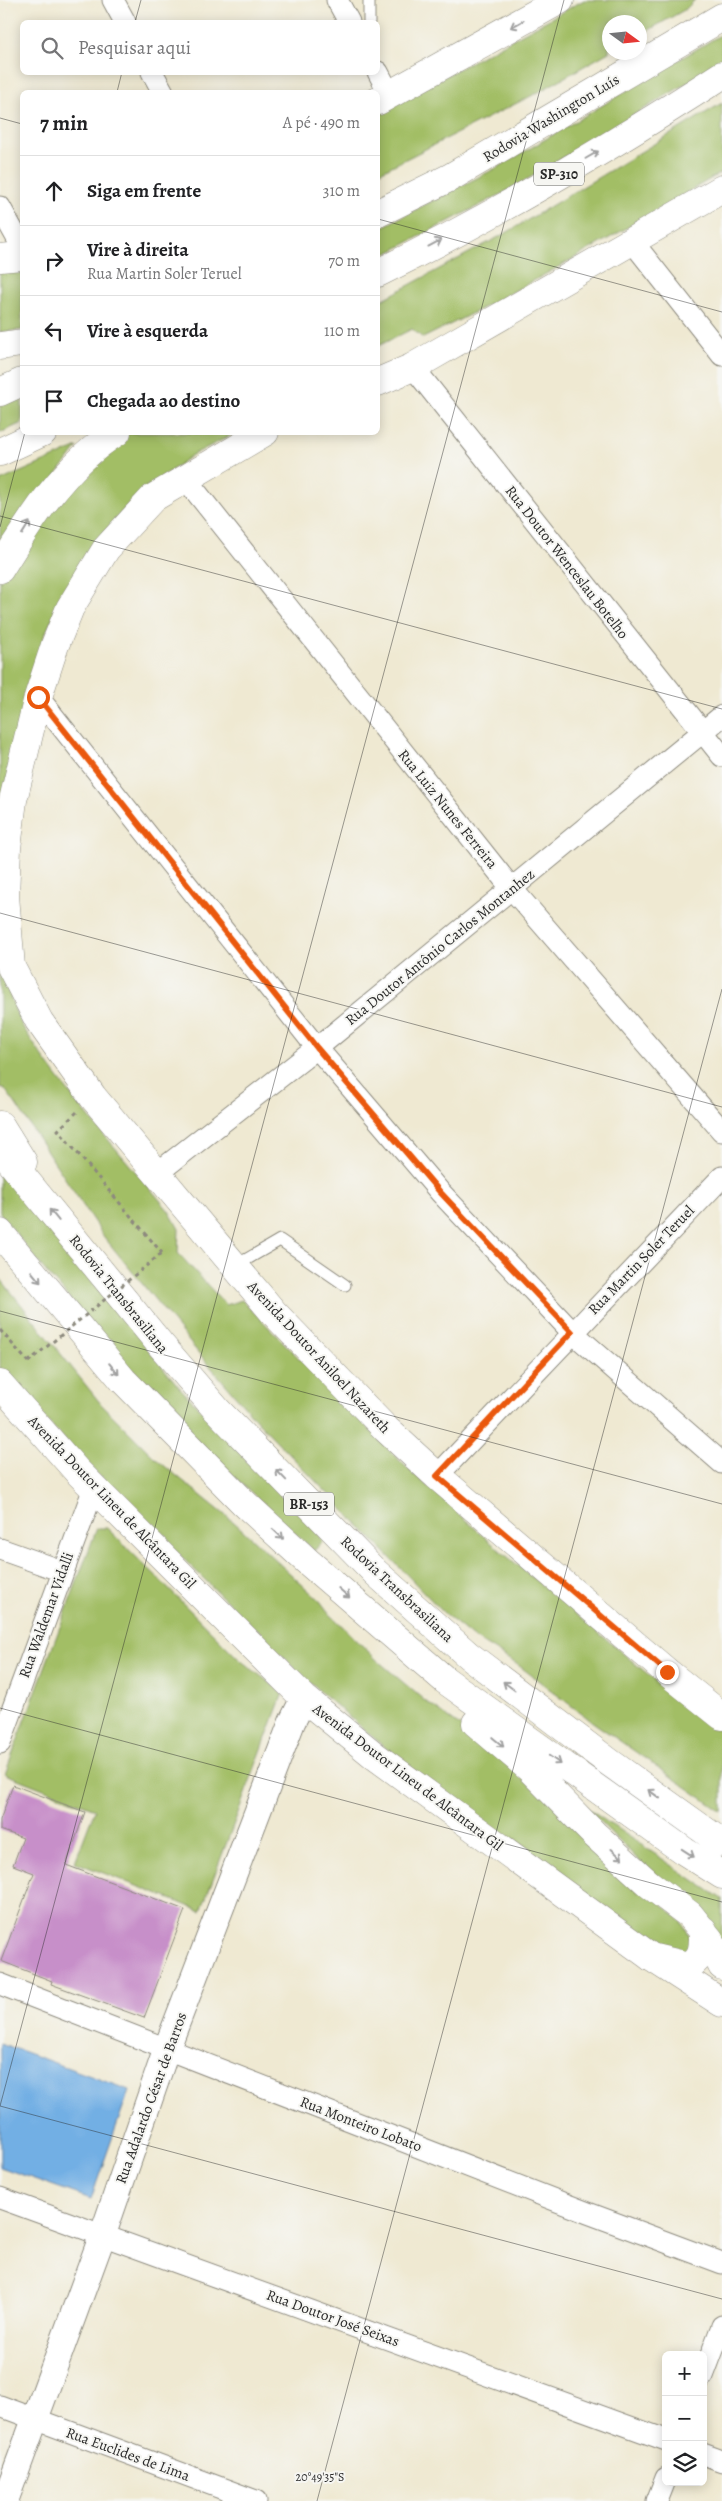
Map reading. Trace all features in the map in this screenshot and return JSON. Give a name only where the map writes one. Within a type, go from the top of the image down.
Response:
[{"type":"main road","points":[[382,89],[558,0]]},
{"type":"main road","points":[[630,70],[665,38],[714,0]]},
{"type":"main road","name":"Rodovia Washington Luís","points":[[380,212],[451,177],[722,17]]},
{"type":"main road","name":"SP-310","points":[[380,272],[518,198],[654,120],[722,76]]},
{"type":"main road","points":[[380,381],[414,367],[722,189]]},
{"type":"main road","points":[[0,258],[20,256]]},
{"type":"main road","points":[[0,346],[20,343]]},
{"type":"main road","points":[[0,392],[20,383]]},
{"type":"main road","points":[[0,452],[36,435]]},
{"type":"main road","points":[[0,570],[31,520],[68,474],[114,435]]},
{"type":"main road","name":"Avenida Doutor Aniloel Nazareth","points":[[260,435],[153,498],[106,549],[70,608],[55,645],[38,697],[14,800],[6,848],[5,896],[11,967],[39,1021],[93,1097],[274,1313],[386,1429],[437,1476],[667,1672],[722,1716]]},
{"type":"main road","points":[[0,1125],[22,1159],[33,1189]]},
{"type":"main road","name":"Rodovia Transbrasiliana","points":[[0,1149],[216,1410],[375,1572],[468,1655],[609,1762],[722,1843]]},
{"type":"main road","name":"BR-153","points":[[2,1237],[123,1380],[237,1496],[307,1561],[444,1680],[676,1845],[722,1875]]},
{"type":"main road","name":"Avenida Doutor Lineu de Alcântara Gil","points":[[0,1384],[94,1488],[304,1698],[375,1756],[651,1957],[722,2003]]},
{"type":"main road","points":[[444,1680],[459,1709],[529,1768],[594,1834],[650,1884],[690,1915],[703,1930],[722,1966]]},
{"type":"main road","points":[[651,1957],[689,1966],[697,1960],[703,1951],[703,1930]]},
{"type":"street","points":[[113,0],[124,20]]},
{"type":"street","points":[[337,0],[348,20]]},
{"type":"street","points":[[154,75],[162,90]]},
{"type":"street","points":[[0,207],[20,243]]},
{"type":"street","points":[[632,241],[722,354]]},
{"type":"street","name":"Rua Doutor Wenceslau Botelho","points":[[414,367],[722,756]]},
{"type":"street","name":"Rua Luiz Nunes Ferreira","points":[[184,478],[512,889],[722,1131]]},
{"type":"street","points":[[38,697],[317,1048],[440,1192],[572,1332],[722,1462]]},
{"type":"street","name":"Rua Doutor Antônio Carlos Montanhez","points":[[156,1174],[317,1048],[722,716]]},
{"type":"street","name":"Rua Martin Soler Teruel","points":[[437,1476],[722,1176]]},
{"type":"street","name":"Rua Waldemar Vidalli","points":[[0,1743],[94,1488]]},
{"type":"street","points":[[0,1549],[62,1571]]},
{"type":"street","name":"Rua Adalardo César de Barros","points":[[5,2501],[103,2234],[167,2048],[292,1722],[304,1698]]},
{"type":"street","name":"Rua Monteiro Lobato","points":[[0,1984],[588,2213],[722,2262]]},
{"type":"street","name":"Rua Doutor José Seixas","points":[[0,2198],[662,2439]]},
{"type":"street","points":[[707,2365],[722,2326]]},
{"type":"street","name":"Rua Euclides de Lima","points":[[0,2406],[256,2501]]},
{"type":"street","points":[[707,2455],[722,2461]]},
{"type":"street","points":[[657,2501],[663,2486]]},
{"type":"lane","points":[[369,20],[370,0]]},
{"type":"lane","points":[[236,1266],[280,1240],[345,1285]]},
{"type":"path","points":[[0,1330],[28,1362],[162,1253],[58,1130]]},
{"type":"green space","points":[[584,0],[695,0],[686,9],[647,31],[647,15],[602,15],[602,56],[535,94],[380,172],[380,112]]},
{"type":"green space","points":[[722,34],[722,62],[511,189],[380,257],[380,228],[502,165]]},
{"type":"green space","points":[[722,103],[722,172],[574,258],[461,319],[423,338],[412,329],[380,345],[380,301],[506,233]]},
{"type":"green space","points":[[20,265],[20,330],[0,332],[0,267]]},
{"type":"green space","points":[[20,397],[20,424],[0,433],[0,406]]},
{"type":"green space","points":[[125,435],[232,435],[192,455],[133,499],[94,544],[66,587],[44,637],[0,819],[0,581],[36,522]]},
{"type":"green space","points":[[78,447],[0,549],[0,481]]},
{"type":"green space","points":[[0,955],[9,992],[23,1027],[74,1098],[169,1211],[179,1229],[178,1253],[226,1305],[242,1300],[405,1466],[496,1547],[674,1696],[722,1732],[722,1812],[594,1723],[518,1665],[473,1637],[445,1614],[258,1422],[196,1350],[104,1237],[15,1103],[4,1088],[0,1088]]},
{"type":"green space","points":[[0,1170],[180,1388],[320,1536],[323,1541],[314,1551],[176,1422],[43,1268],[0,1213]]},
{"type":"green space","points":[[0,1278],[101,1404],[156,1459],[235,1523],[320,1601],[329,1613],[377,1660],[425,1701],[498,1753],[682,1922],[695,1946],[675,1961],[396,1757],[308,1681],[95,1472],[0,1370]]},
{"type":"green space","points":[[97,1528],[107,1528],[240,1660],[283,1693],[201,1911],[75,1862],[95,1809],[5,1774]]},
{"type":"green space","points":[[585,1807],[722,1899],[722,1943]]},
{"type":"water","points":[[0,2043],[129,2090],[91,2199],[0,2167]]},
{"type":"building","points":[[13,1785],[85,1812],[66,1865],[185,1910],[144,2018],[51,1984],[52,1981],[1,1961],[34,1873],[13,1865],[23,1838],[0,1830],[0,1820]]},
{"type":"route","points":[[38,697],[317,1048],[440,1192],[572,1332],[437,1476],[667,1672]]}]
